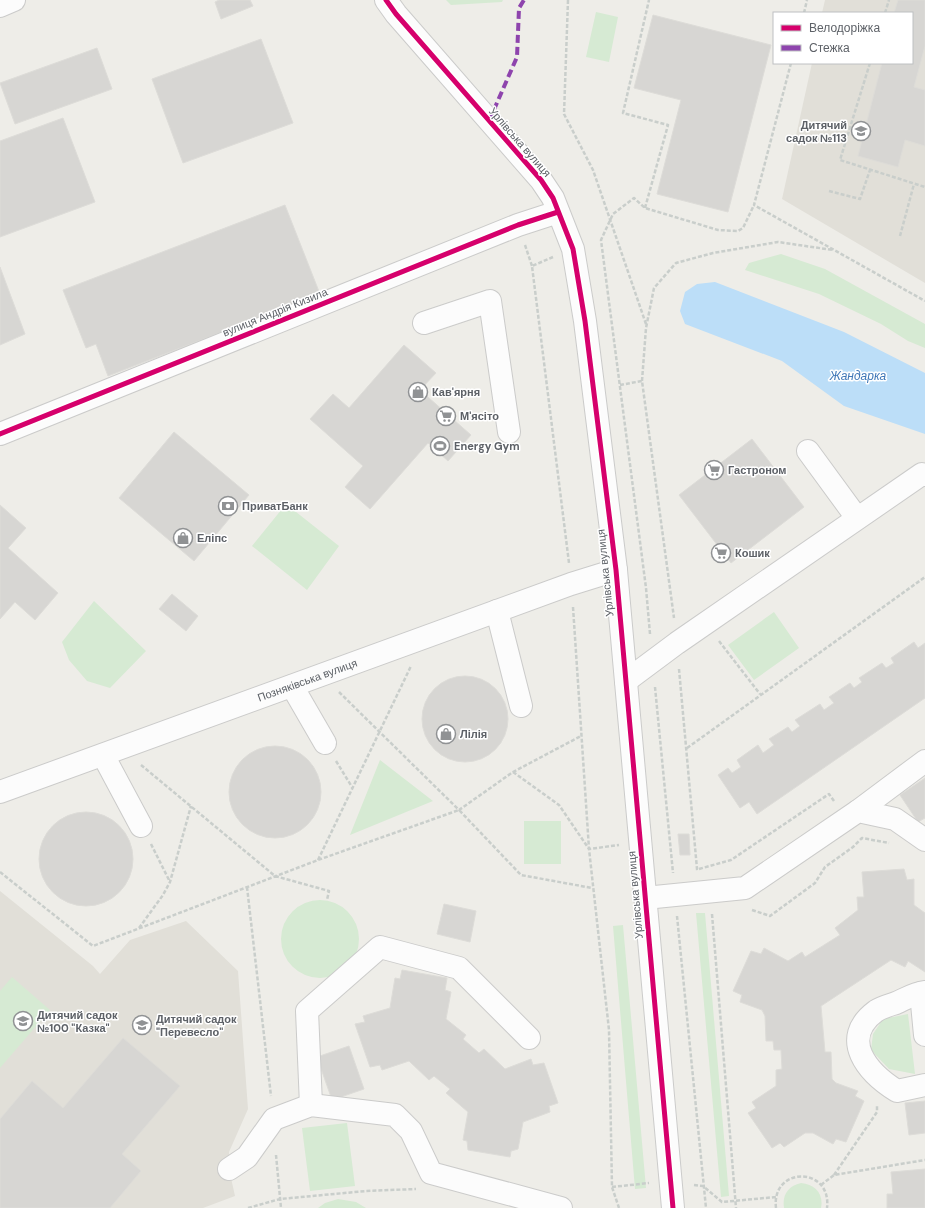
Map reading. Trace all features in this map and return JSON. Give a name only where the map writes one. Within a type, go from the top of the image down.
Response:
[{"type":"street","points":[[0,6],[14,0]]},
{"type":"street","name":"Урлівська вулиця","points":[[386,0],[396,14],[540,180],[553,198],[573,249],[585,321],[616,570],[673,1208]]},
{"type":"street","name":"вулиця Андрія Кизила","points":[[0,434],[518,225],[558,212]]},
{"type":"street","points":[[424,322],[490,301],[509,432]]},
{"type":"street","points":[[808,451],[857,518]]},
{"type":"street","points":[[626,681],[705,623],[857,518],[922,474],[925,475]]},
{"type":"street","name":"Позняківська вулиця","points":[[0,792],[497,611],[616,570]]},
{"type":"street","points":[[497,611],[521,706]]},
{"type":"street","points":[[292,686],[325,743]]},
{"type":"street","points":[[103,755],[141,826]]},
{"type":"street","points":[[645,898],[745,888],[858,811],[925,761]]},
{"type":"street","points":[[858,811],[895,819],[925,840]]},
{"type":"street","points":[[311,1105],[307,1010],[380,947],[460,968],[528,1038]]},
{"type":"street","points":[[925,1035],[923,992],[876,1011],[863,1024],[857,1039],[863,1060],[882,1081],[897,1091],[925,1086]]},
{"type":"street","points":[[229,1169],[247,1157],[274,1119],[311,1105],[395,1115],[411,1131],[431,1173],[561,1208]]},
{"type":"path","points":[[568,0],[564,114],[593,170],[646,324]]},
{"type":"path","points":[[645,208],[668,125],[623,113],[649,0]]},
{"type":"path","points":[[804,12],[807,0]]},
{"type":"path","points":[[885,12],[889,0]]},
{"type":"path","points":[[791,64],[754,205],[925,301]]},
{"type":"path","points":[[870,64],[840,160],[925,187]]},
{"type":"path","points":[[829,191],[860,200],[870,170]]},
{"type":"path","points":[[900,236],[914,184]]},
{"type":"path","points":[[522,239],[532,266],[572,584],[592,888],[609,1030],[612,1187],[619,1208]]},
{"type":"path","points":[[532,266],[573,249],[601,240]]},
{"type":"path","points":[[691,870],[697,869],[677,643],[642,381],[646,324],[654,288],[676,263],[713,253],[778,242],[835,250]]},
{"type":"path","points":[[620,385],[642,381]]},
{"type":"path","points":[[687,748],[760,694],[925,577]]},
{"type":"path","points":[[705,623],[760,694]]},
{"type":"path","points":[[318,860],[412,663]]},
{"type":"path","points":[[337,690],[459,810],[521,875],[592,888]]},
{"type":"path","points":[[0,872],[93,946],[318,860],[459,810],[513,772],[581,736]]},
{"type":"path","points":[[325,743],[352,787]]},
{"type":"path","points":[[137,762],[275,876],[329,891],[327,900]]},
{"type":"path","points":[[513,772],[558,805],[589,849]]},
{"type":"path","points":[[139,928],[163,895],[170,882],[191,806]]},
{"type":"path","points":[[141,826],[170,882]]},
{"type":"path","points":[[748,908],[770,916],[815,883],[825,867],[853,847],[862,838],[891,843]]},
{"type":"path","points":[[672,872],[679,871]]},
{"type":"path","points":[[247,887],[274,1119],[281,1208]]},
{"type":"path","points":[[712,913],[736,1208]]},
{"type":"path","points":[[821,1185],[834,1175],[925,1160]]},
{"type":"path","points":[[776,1208],[776,1194],[781,1186],[787,1180],[800,1176],[806,1176],[814,1179],[821,1185],[828,1198],[828,1208]]},
{"type":"path","points":[[248,1208],[280,1199],[366,1191],[418,1189]]},
{"type":"shaded area","name":"Дитячий садок №113","points":[[825,0],[925,0],[925,283],[782,199],[812,64],[913,64],[913,12],[822,12]]},
{"type":"shaded area","name":"Дитячий садок \"Перевесло\"","points":[[0,891],[93,966],[100,974],[130,940],[186,921],[238,971],[248,1109],[229,1152],[229,1169],[235,1196],[203,1208],[0,1208]]},
{"type":"green space","points":[[446,0],[503,0],[502,2],[451,5]]},
{"type":"green space","points":[[596,12],[618,17],[609,62],[586,57]]},
{"type":"green space","points":[[781,254],[825,269],[925,324],[925,348],[908,341],[881,324],[819,294],[745,270],[749,263]]},
{"type":"green space","points":[[286,504],[339,546],[307,590],[252,546]]},
{"type":"green space","points":[[94,601],[146,651],[110,688],[87,681],[69,660],[62,642]]},
{"type":"green space","points":[[774,612],[799,648],[754,680],[728,645]]},
{"type":"green space","points":[[380,760],[433,801],[350,835]]},
{"type":"green space","points":[[524,821],[561,821],[561,864],[524,864]]},
{"type":"green space","points":[[312,900],[328,900],[342,906],[353,917],[359,931],[359,947],[353,961],[342,972],[328,978],[312,978],[298,972],[287,961],[281,947],[281,931],[287,917],[298,906]]},
{"type":"green space","points":[[696,913],[705,913],[729,1196],[721,1197]]},
{"type":"green space","points":[[623,925],[646,1188],[635,1189],[613,926]]},
{"type":"green space","points":[[12,977],[50,1010],[0,1068],[0,991]]},
{"type":"green space","points":[[908,1014],[915,1074],[889,1069],[871,1050],[873,1034],[883,1019]]},
{"type":"green space","points":[[347,1123],[355,1186],[310,1191],[302,1128]]},
{"type":"green space","points":[[801,1183],[810,1185],[820,1194],[822,1203],[821,1208],[784,1208],[785,1195],[789,1189],[796,1184]]},
{"type":"green space","points":[[338,1199],[356,1202],[366,1208],[318,1208],[325,1203]]},
{"type":"water","name":"Жандарка","points":[[715,282],[844,332],[925,373],[925,434],[844,406],[782,361],[685,324],[680,311],[685,292],[697,284]]},
{"type":"building","points":[[219,0],[250,0],[253,6],[221,19],[215,2]]},
{"type":"building","points":[[898,0],[925,0],[925,46],[914,87],[925,90],[925,146],[905,140],[898,167],[858,156],[882,64],[913,64],[913,12],[894,12]]},
{"type":"building","points":[[653,15],[771,45],[728,212],[657,194],[681,100],[634,88]]},
{"type":"building","points":[[261,39],[293,123],[183,163],[152,79]]},
{"type":"building","points":[[97,48],[112,89],[15,124],[0,83]]},
{"type":"building","points":[[63,118],[95,202],[0,237],[0,141]]},
{"type":"building","points":[[285,205],[320,294],[108,376],[96,344],[86,348],[63,290]]},
{"type":"building","points":[[0,267],[25,334],[0,345]]},
{"type":"building","points":[[404,345],[436,373],[420,390],[471,435],[448,461],[428,443],[370,509],[345,487],[363,466],[310,419],[333,394],[349,408]]},
{"type":"building","points":[[174,432],[249,495],[194,561],[119,498]]},
{"type":"building","points":[[752,439],[804,507],[731,563],[679,495]]},
{"type":"building","points":[[0,505],[26,528],[8,548],[58,593],[35,620],[15,602],[0,619]]},
{"type":"building","points":[[172,594],[198,616],[186,631],[159,609]]},
{"type":"building","points":[[914,642],[918,648],[925,643],[925,698],[757,814],[749,802],[740,808],[718,775],[728,768],[732,773],[741,767],[737,760],[758,745],[763,753],[774,745],[769,739],[788,727],[792,732],[800,726],[795,720],[820,704],[824,710],[834,703],[829,697],[850,683],[854,688],[862,682],[859,678],[882,663],[886,668],[894,663],[891,658]]},
{"type":"building","points":[[465,676],[482,679],[496,688],[505,702],[508,719],[505,736],[496,750],[482,759],[465,762],[448,759],[434,750],[425,736],[422,719],[425,702],[434,688],[448,679]]},
{"type":"building","points":[[275,746],[293,750],[307,760],[317,774],[321,792],[317,810],[307,824],[293,834],[275,838],[257,834],[243,824],[233,810],[229,792],[233,774],[243,760],[257,750]]},
{"type":"building","points":[[925,778],[925,818],[918,822],[900,795]]},
{"type":"building","points":[[86,812],[104,816],[119,826],[129,841],[133,859],[129,877],[119,892],[104,902],[86,906],[68,902],[53,892],[43,877],[39,859],[43,841],[53,826],[68,816]]},
{"type":"building","points":[[678,834],[689,834],[690,855],[680,855]]},
{"type":"building","points":[[904,869],[907,880],[914,879],[914,905],[925,913],[925,972],[908,961],[905,967],[891,960],[821,1006],[825,1052],[831,1052],[832,1079],[836,1083],[858,1091],[855,1096],[864,1101],[846,1142],[836,1139],[833,1144],[813,1133],[805,1133],[784,1147],[780,1143],[772,1148],[748,1113],[756,1108],[752,1102],[776,1086],[776,1070],[782,1069],[781,1050],[774,1050],[773,1041],[766,1041],[765,1016],[762,1010],[740,1002],[742,995],[733,991],[751,951],[761,954],[764,948],[788,961],[802,952],[805,957],[840,935],[835,928],[858,910],[857,897],[864,897],[862,872]]},
{"type":"building","points":[[444,904],[476,911],[470,942],[437,934]]},
{"type":"building","points":[[402,970],[447,978],[445,990],[451,992],[446,1019],[466,1035],[463,1039],[479,1053],[484,1049],[505,1069],[531,1059],[533,1065],[544,1063],[558,1103],[549,1106],[550,1112],[523,1122],[518,1149],[511,1151],[510,1157],[468,1150],[467,1141],[463,1140],[468,1112],[446,1093],[450,1089],[434,1076],[429,1080],[409,1061],[382,1070],[380,1065],[370,1067],[355,1024],[365,1022],[363,1016],[390,1008],[395,978],[400,979]]},
{"type":"building","points":[[123,1038],[180,1086],[122,1154],[141,1171],[110,1208],[0,1208],[0,1119],[32,1081],[63,1108]]},
{"type":"building","points":[[349,1046],[364,1089],[332,1100],[317,1057]]},
{"type":"building","points":[[925,1101],[925,1133],[909,1135],[905,1103]]},
{"type":"building","points":[[925,1169],[925,1208],[887,1208],[887,1194],[893,1194],[891,1172]]},
{"type":"marked path","points":[[489,121],[517,57],[519,8],[524,0]]},
{"type":"cycle path","points":[[386,0],[396,14],[541,180],[553,198],[573,249],[585,321],[616,570],[673,1208]]},
{"type":"cycle path","points":[[0,434],[518,225],[558,212]]},
{"type":"place","name":"Дитячий садок №113","points":[[861,131]]},
{"type":"place","name":"Кав'ярня","points":[[418,392]]},
{"type":"place","name":"М'ясіто","points":[[446,416]]},
{"type":"place","name":"Energy Gym","points":[[440,446]]},
{"type":"place","name":"Гастроном","points":[[714,470]]},
{"type":"place","name":"ПриватБанк","points":[[228,506]]},
{"type":"place","name":"Еліпс","points":[[183,538]]},
{"type":"place","name":"Кошик","points":[[721,553]]},
{"type":"place","name":"Лілія","points":[[446,734]]},
{"type":"place","name":"Дитячий садок №100 \"Казка\"","points":[[23,1021]]},
{"type":"place","name":"Дитячий садок \"Перевесло\"","points":[[142,1025]]}]
